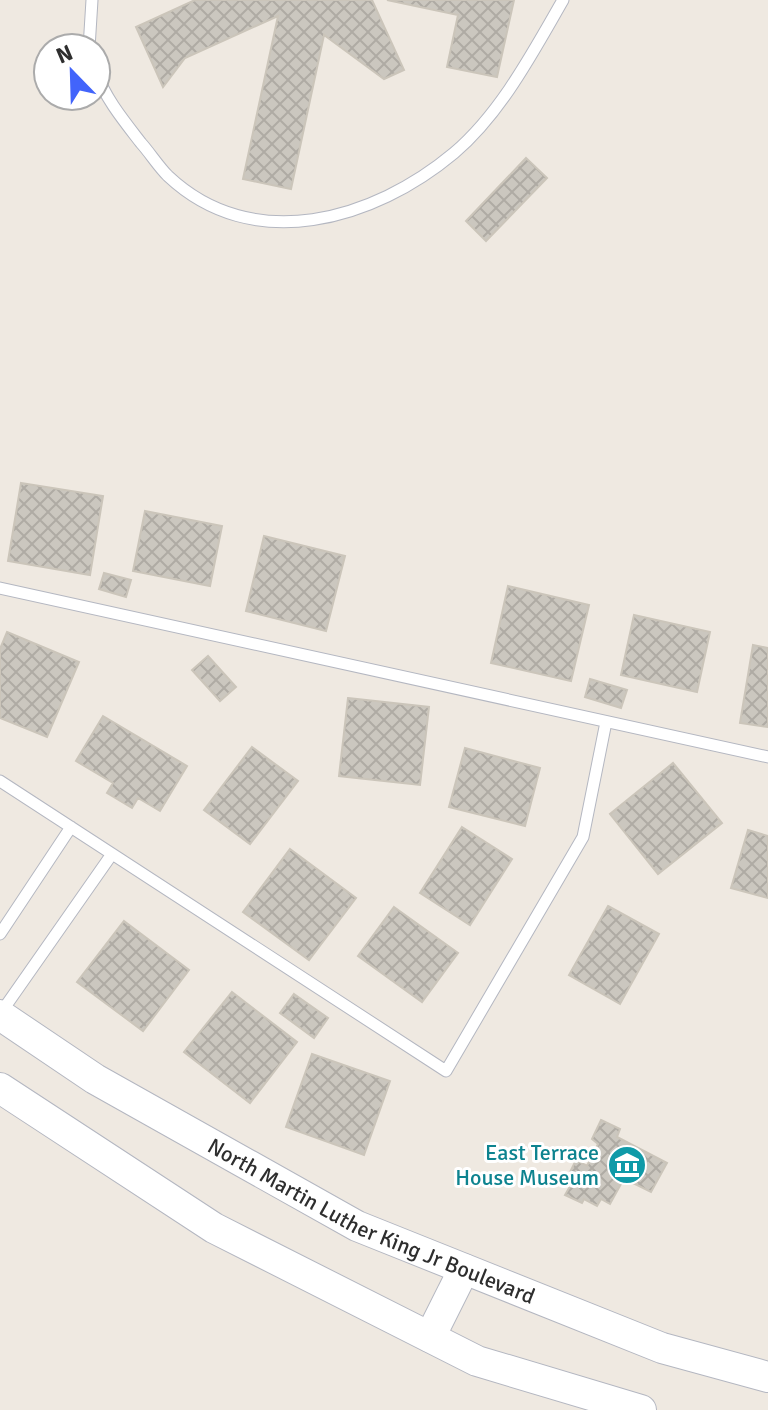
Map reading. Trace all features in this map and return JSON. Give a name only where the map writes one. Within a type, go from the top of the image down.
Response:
[{"type":"main road","name":"North Martin Luther King Jr Boulevard","points":[[0,1015],[95,1079],[357,1226],[662,1348],[768,1377]]},
{"type":"main road","points":[[0,1088],[214,1228],[477,1361],[641,1410]]},
{"type":"main road","points":[[430,1337],[464,1269]]},
{"type":"lane","points":[[90,32],[92,0]]},
{"type":"lane","points":[[112,102],[168,176],[210,205],[262,223],[337,216],[400,193],[456,151],[514,81],[563,0]]},
{"type":"lane","points":[[0,588],[768,757]]},
{"type":"lane","points":[[0,781],[446,1071],[583,837],[606,722]]},
{"type":"lane","points":[[0,934],[71,827]]},
{"type":"lane","points":[[0,1015],[112,854]]},
{"type":"building","points":[[195,0],[372,0],[404,70],[384,79],[324,35],[291,189],[243,179],[278,16],[185,58],[163,87],[136,27]]},
{"type":"building","points":[[387,0],[514,0],[497,77],[447,67],[458,15]]},
{"type":"building","points":[[526,158],[547,178],[486,241],[466,221]]},
{"type":"building","points":[[21,483],[103,496],[90,575],[8,561]]},
{"type":"building","points":[[145,511],[222,526],[210,586],[133,571]]},
{"type":"building","points":[[264,536],[345,556],[326,631],[246,611]]},
{"type":"building","points":[[104,573],[131,580],[126,597],[99,589]]},
{"type":"building","points":[[508,586],[589,605],[571,681],[491,663]]},
{"type":"building","points":[[634,615],[710,632],[697,692],[621,675]]},
{"type":"building","points":[[7,632],[79,662],[47,737],[0,718],[0,649]]},
{"type":"building","points":[[753,645],[768,648],[768,727],[740,723]]},
{"type":"building","points":[[208,656],[236,687],[220,701],[192,670]]},
{"type":"building","points":[[590,679],[627,690],[621,708],[585,697]]},
{"type":"building","points":[[348,698],[429,707],[420,785],[339,776]]},
{"type":"building","points":[[103,716],[187,766],[160,811],[138,798],[132,808],[107,793],[113,783],[76,761]]},
{"type":"building","points":[[252,747],[298,781],[250,844],[204,810]]},
{"type":"building","points":[[465,748],[540,768],[525,826],[449,807]]},
{"type":"building","points":[[673,763],[722,823],[658,874],[610,814]]},
{"type":"building","points":[[462,827],[512,859],[470,925],[420,893]]},
{"type":"building","points":[[748,830],[768,836],[768,898],[731,888]]},
{"type":"building","points":[[290,849],[356,898],[309,960],[243,912]]},
{"type":"building","points":[[608,906],[659,934],[620,1004],[569,975]]},
{"type":"building","points":[[394,907],[458,953],[422,1002],[358,956]]},
{"type":"building","points":[[124,921],[189,970],[143,1031],[77,982]]},
{"type":"building","points":[[232,992],[297,1042],[250,1103],[184,1052]]},
{"type":"building","points":[[294,994],[328,1018],[314,1038],[280,1013]]},
{"type":"building","points":[[312,1054],[390,1081],[364,1155],[286,1127]]},
{"type":"building","name":"East Terrace House Museum","points":[[601,1120],[620,1129],[617,1137],[667,1163],[651,1192],[621,1177],[618,1181],[621,1184],[610,1204],[601,1199],[597,1206],[584,1199],[582,1203],[565,1195],[573,1181],[567,1178],[576,1160],[587,1166],[598,1144],[592,1139]]},
{"type":"place","name":"East Terrace House Museum","points":[[627,1165]]}]
